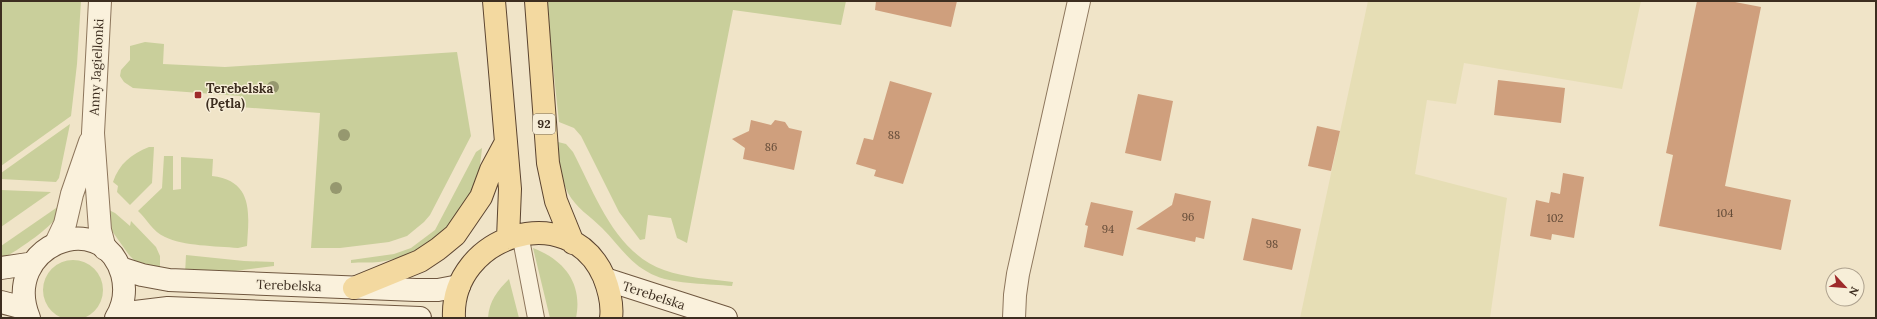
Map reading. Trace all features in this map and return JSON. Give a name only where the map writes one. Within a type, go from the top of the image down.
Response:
[{"type":"main road","points":[[494,1],[514,236]]},
{"type":"main road","name":"92","points":[[536,1],[548,163],[556,201],[573,243]]},
{"type":"main road","points":[[354,288],[420,261],[455,236],[480,197],[491,170],[505,144]]},
{"type":"main road","points":[[454,318],[454,307],[459,286],[471,265],[479,256],[497,243],[514,236],[541,233],[573,243],[591,257],[605,280],[611,303],[611,318]]},
{"type":"street","name":"Anny Jagiellonki","points":[[100,1],[93,133],[100,230],[104,249]]},
{"type":"street","points":[[1014,318],[1018,274],[1079,1]]},
{"type":"street","name":"Anny Jagiellonki","points":[[57,241],[65,224],[72,194],[93,133]]},
{"type":"street","points":[[27,313],[21,288],[23,275],[28,264],[36,254],[46,246],[69,238],[82,239],[94,243],[104,249],[120,268],[124,280],[124,293],[122,305],[117,318]]},
{"type":"street","points":[[1,268],[28,264]]},
{"type":"street","name":"Terebelska","points":[[120,268],[142,275],[169,280],[416,290],[438,290],[459,286]]},
{"type":"street","name":"Terebelska","points":[[605,280],[726,318]]},
{"type":"street","points":[[1,302],[27,313]]},
{"type":"street","name":"Terebelska","points":[[117,318],[135,312],[168,308],[420,318]]},
{"type":"lane","points":[[514,236],[536,318]]},
{"type":"shaded area","points":[[1368,1],[1641,1],[1622,89],[1464,63],[1456,104],[1427,100],[1415,174],[1507,198],[1490,318],[1300,318]]},
{"type":"green space","points":[[1,1],[81,1],[77,64],[71,116],[1,166]]},
{"type":"green space","points":[[546,1],[846,1],[841,25],[733,10],[687,243],[677,238],[671,218],[648,215],[645,239],[640,240],[619,212],[581,136],[574,128],[559,122]]},
{"type":"green space","points":[[145,42],[164,44],[163,64],[225,67],[457,52],[471,136],[430,215],[407,236],[389,242],[340,248],[311,248],[320,113],[239,107],[240,96],[133,88],[124,82],[120,76],[121,70],[130,60],[130,46]]},
{"type":"green space","points":[[70,124],[59,178],[56,182],[1,179],[1,173]]},
{"type":"green space","points":[[558,142],[566,144],[573,152],[608,220],[619,236],[632,250],[647,262],[672,273],[690,277],[733,282],[732,286],[673,281],[656,276],[640,267],[626,255],[602,228],[579,208],[571,198],[565,187],[562,175],[559,162]]},
{"type":"green space","points":[[149,147],[154,147],[152,183],[130,205],[117,192],[118,186],[113,182],[126,160]]},
{"type":"green space","points":[[482,148],[478,174],[471,194],[452,222],[440,234],[426,244],[396,258],[379,262],[351,263],[351,260],[394,254],[411,248],[435,230],[476,152]]},
{"type":"green space","points":[[164,156],[173,156],[173,190],[181,189],[181,157],[213,159],[212,176],[226,179],[235,185],[242,192],[246,201],[248,211],[247,246],[238,248],[181,242],[165,237],[154,229],[138,211],[162,188]]},
{"type":"green space","points":[[1,190],[51,192],[1,227]]},
{"type":"green space","points":[[59,206],[58,214],[52,223],[22,247],[1,259],[1,246]]},
{"type":"green space","points":[[109,210],[115,213],[130,226],[131,221],[156,247],[160,256],[160,271],[135,261],[129,255],[112,231]]},
{"type":"green space","points":[[533,248],[554,259],[569,274],[577,294],[576,318],[550,318]]},
{"type":"green space","points":[[186,255],[244,261],[274,262],[274,266],[212,274],[185,274]]},
{"type":"green space","points":[[73,260],[89,265],[94,269],[98,274],[103,290],[98,306],[94,311],[89,315],[73,320],[57,315],[52,311],[48,306],[43,290],[48,274],[52,269],[57,265]]},
{"type":"green space","points":[[509,279],[519,318],[488,318],[492,301],[501,287]]},
{"type":"building","points":[[876,1],[957,1],[951,27],[875,10]]},
{"type":"building","points":[[1697,1],[1730,1],[1761,7],[1725,186],[1791,200],[1781,250],[1659,226],[1673,155],[1666,153]]},
{"type":"building","points":[[1498,80],[1565,88],[1561,123],[1494,115]]},
{"type":"building","points":[[890,81],[932,93],[903,184],[874,176],[876,170],[856,164],[864,138],[873,140]]},
{"type":"building","points":[[1138,94],[1173,101],[1161,161],[1125,153]]},
{"type":"building","points":[[751,120],[771,125],[775,120],[785,122],[789,128],[802,131],[794,170],[743,159],[745,148],[732,139],[749,131]]},
{"type":"building","points":[[1317,126],[1340,131],[1331,171],[1308,166]]},
{"type":"building","points":[[1563,173],[1584,177],[1574,238],[1552,234],[1551,240],[1530,236],[1536,200],[1549,203],[1551,192],[1560,194]]},
{"type":"building","points":[[1175,193],[1211,201],[1204,239],[1196,237],[1195,242],[1136,229],[1172,205]]},
{"type":"building","points":[[1091,202],[1133,211],[1123,256],[1084,247],[1088,226],[1085,225]]},
{"type":"building","points":[[1252,218],[1301,229],[1292,270],[1243,260]]},
{"type":"place","name":"Terebelska (Pętla)","points":[[198,95]]}]
